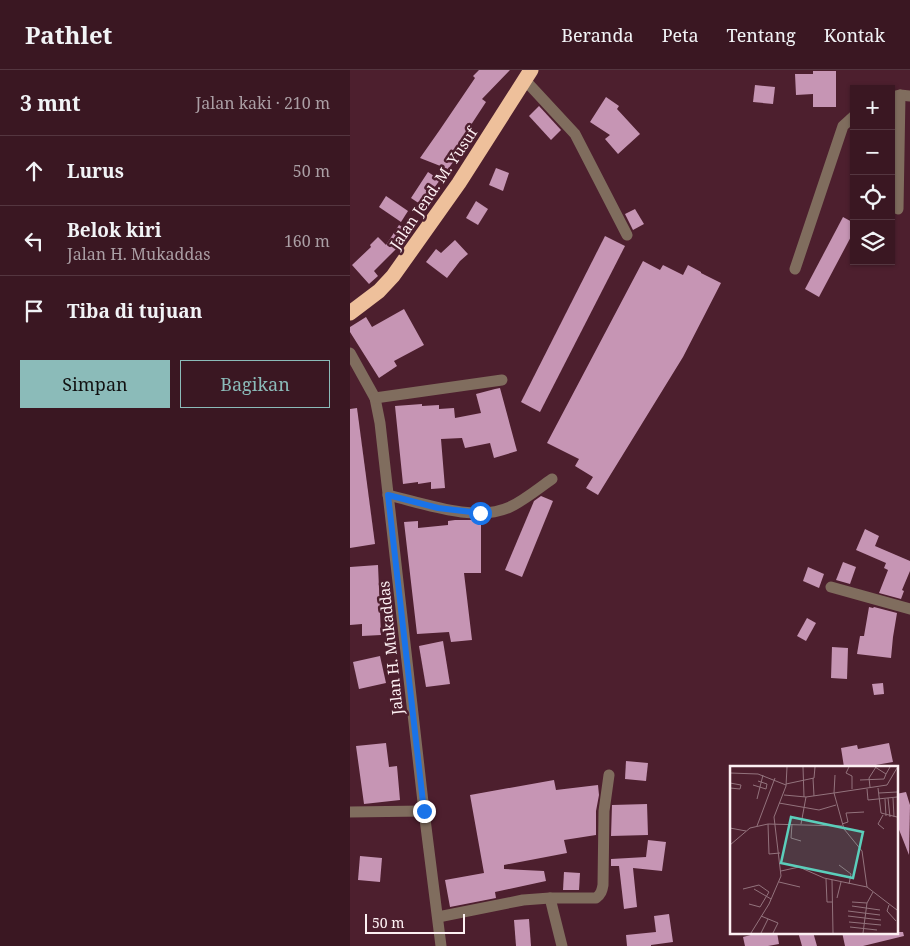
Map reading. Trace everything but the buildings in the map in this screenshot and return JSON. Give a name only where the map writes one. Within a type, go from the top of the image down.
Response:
[{"type":"highway","name":"Jalan Jend. M. Yusuf","points":[[350,313],[393,276],[459,182],[528,75]]},
{"type":"street","points":[[528,75],[576,134],[627,235]]},
{"type":"street","points":[[898,209],[900,96]]},
{"type":"street","points":[[795,269],[843,126],[850,120]]},
{"type":"street","name":"Jalan H. Mukaddas","points":[[350,353],[375,398],[380,423],[424,811],[442,946]]},
{"type":"street","points":[[375,398],[502,380]]},
{"type":"street","points":[[388,495],[438,508],[480,513],[491,512],[510,507],[552,479]]},
{"type":"street","points":[[831,587],[910,609]]},
{"type":"street","points":[[438,917],[523,900],[596,898],[602,892],[603,885],[604,811],[609,775]]},
{"type":"street","points":[[350,812],[424,811]]},
{"type":"street","points":[[550,898],[562,946]]},
{"type":"route","points":[[424,811],[388,495],[452,511],[480,513]]}]
